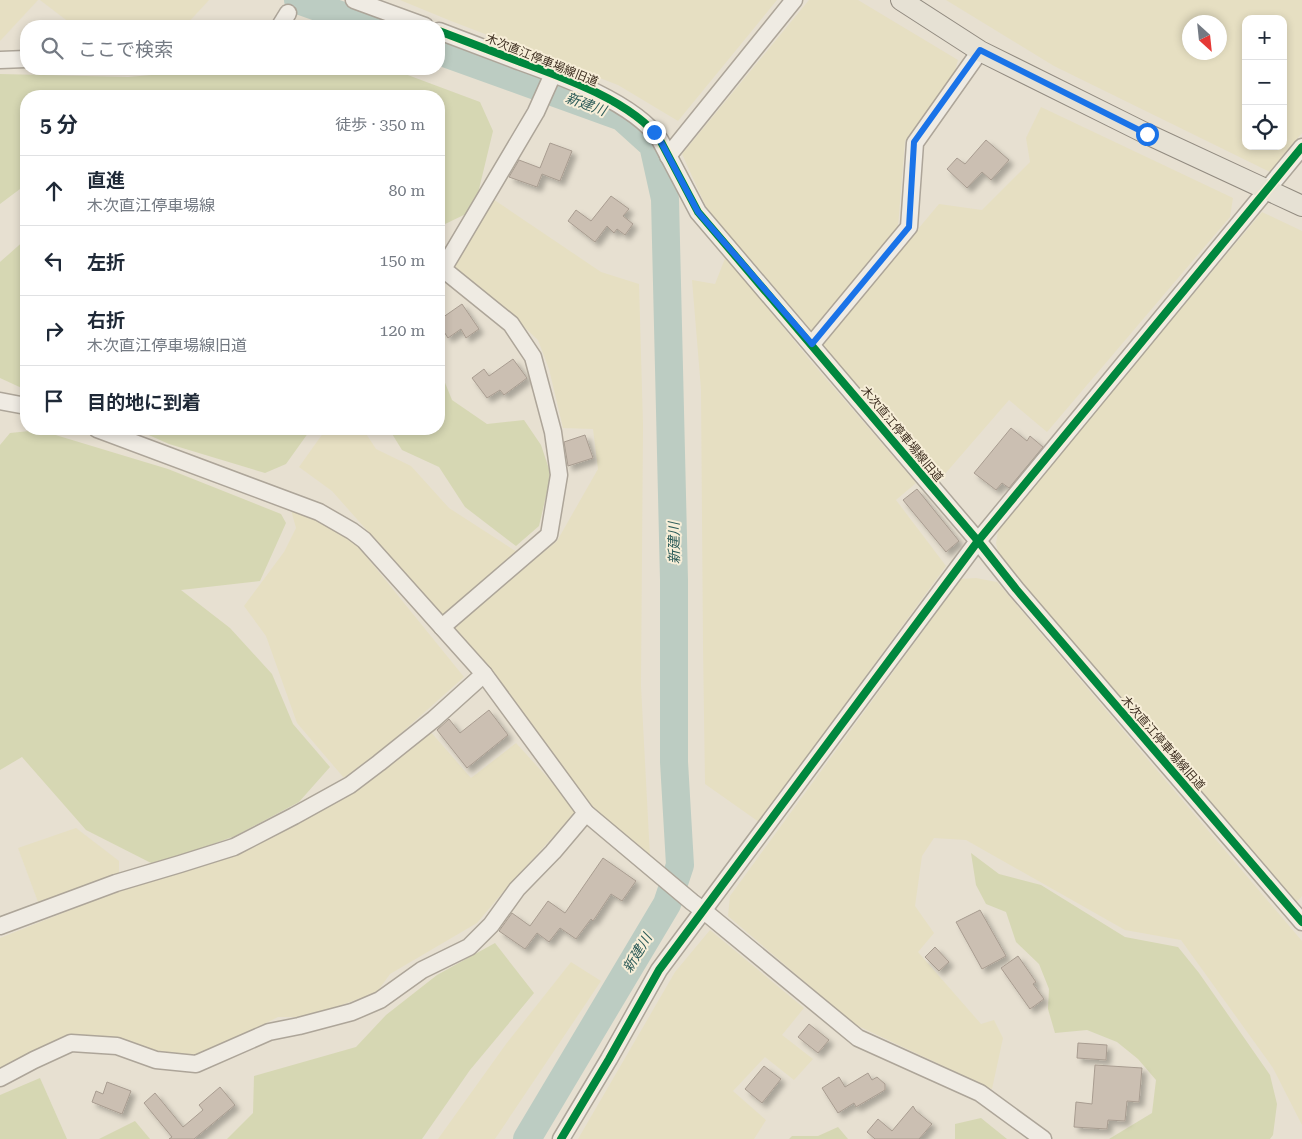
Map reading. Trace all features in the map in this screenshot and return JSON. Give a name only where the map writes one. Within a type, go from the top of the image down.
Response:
[{"type":"main road","points":[[901,0],[980,50],[1147,134],[1302,206]]},
{"type":"street","points":[[354,0],[409,20]]},
{"type":"street","points":[[668,156],[794,0]]},
{"type":"street","name":"木次直江停車場線旧道","points":[[445,34],[553,74],[604,97],[635,116],[654,132],[698,212],[812,344],[1029,604],[1300,915]]},
{"type":"street","points":[[812,344],[909,227],[914,142],[980,50]]},
{"type":"street","points":[[0,60],[20,59]]},
{"type":"street","points":[[445,266],[536,112],[553,74]]},
{"type":"street","points":[[561,1139],[698,906],[978,541],[1302,147]]},
{"type":"street","points":[[442,627],[548,535],[558,475],[553,432],[533,356],[511,324],[445,271]]},
{"type":"street","points":[[0,401],[20,405]]},
{"type":"street","points":[[113,435],[319,512],[364,540],[484,674],[586,813],[858,1038],[980,1093],[1043,1139]]},
{"type":"street","points":[[0,926],[116,883],[234,847],[294,816],[350,785],[434,719],[484,674]]},
{"type":"street","points":[[0,1078],[71,1043],[117,1046],[156,1060],[196,1064],[269,1032],[352,1012],[380,1000],[422,970],[469,947],[491,925],[517,890],[586,813]]},
{"type":"shaded area","points":[[0,0],[38,0],[0,41]]},
{"type":"shaded area","points":[[40,0],[209,0],[191,20],[66,20]]},
{"type":"shaded area","points":[[400,0],[777,0],[678,121],[618,85]]},
{"type":"shaded area","points":[[809,0],[858,0],[958,60],[955,71],[905,141],[898,227],[814,333],[707,209],[682,154]]},
{"type":"shaded area","points":[[946,0],[1302,0],[1302,133],[1270,172],[1054,66]]},
{"type":"shaded area","points":[[1041,107],[1233,198],[1230,217],[1047,432],[1009,400],[938,482],[822,344],[939,204],[982,210],[1030,162],[1026,138]]},
{"type":"shaded area","points":[[493,199],[601,272],[639,284],[643,425],[641,686],[650,857],[591,809],[452,629],[557,541],[598,469],[593,429],[563,428],[549,369],[538,340],[508,312],[451,268]]},
{"type":"shaded area","points":[[1262,212],[1302,231],[1302,896],[1295,904],[1000,561],[996,543],[999,526]]},
{"type":"shaded area","points":[[726,256],[808,358],[916,483],[896,500],[946,566],[759,822],[705,784],[701,389],[692,280],[715,284]]},
{"type":"shaded area","points":[[322,435],[367,435],[376,449],[411,466],[449,508],[517,552],[443,616],[332,491],[299,467]]},
{"type":"shaded area","points":[[291,510],[314,514],[349,535],[464,677],[390,743],[344,778],[297,723],[266,636],[244,606],[284,552],[296,528]]},
{"type":"shaded area","points":[[976,578],[997,582],[1302,941],[1302,1125],[1273,1068],[1181,940],[1125,930],[966,840],[934,838],[922,856],[915,906],[934,933],[918,952],[981,1024],[994,1020],[1003,1038],[992,1089],[854,1024],[728,916],[730,896],[961,579]]},
{"type":"shaded area","points":[[429,730],[471,778],[516,743],[577,810],[477,923],[390,974],[377,992],[309,1017],[278,1017],[199,1057],[159,1055],[116,1038],[63,1037],[0,1071],[0,938],[123,889],[244,851]]},
{"type":"shaded area","points":[[76,828],[119,861],[119,874],[38,902],[18,848]]},
{"type":"shaded area","points":[[710,930],[804,1008],[782,1035],[813,1059],[794,1080],[765,1057],[733,1091],[766,1120],[754,1139],[578,1139],[675,972]]},
{"type":"shaded area","points":[[571,962],[601,981],[495,1139],[438,1139],[506,1044]]},
{"type":"green space","points":[[0,74],[128,77],[152,75],[408,75],[480,102],[493,131],[474,210],[445,224],[445,90],[20,90],[20,189],[0,204]]},
{"type":"green space","points":[[20,244],[20,387],[0,378],[0,262]]},
{"type":"green space","points":[[445,383],[452,400],[487,424],[524,420],[541,445],[551,475],[539,526],[516,546],[465,507],[439,467],[402,450],[393,435],[445,435]]},
{"type":"green space","points":[[20,432],[20,435],[56,435],[168,469],[281,514],[286,523],[260,581],[181,590],[230,628],[272,674],[293,724],[330,767],[299,802],[235,836],[155,865],[86,830],[22,757],[0,770],[0,445],[10,433]]},
{"type":"green space","points":[[149,435],[307,435],[286,464],[265,473],[169,444]]},
{"type":"green space","points":[[971,853],[999,874],[1041,885],[1125,937],[1178,947],[1199,973],[1270,1075],[1277,1104],[1273,1135],[1270,1139],[1109,1139],[1152,1113],[1156,1080],[1138,1059],[1117,1042],[1087,1030],[1055,1033],[1048,1009],[1049,989],[1039,964],[1016,942],[1006,912],[986,904],[976,885]]},
{"type":"green space","points":[[495,943],[534,993],[470,1070],[422,1139],[227,1139],[253,1113],[254,1076],[356,1047],[386,1015],[437,975]]},
{"type":"green space","points":[[40,1078],[67,1139],[0,1139],[0,1095]]},
{"type":"green space","points":[[981,1118],[1007,1139],[955,1139],[955,1124]]},
{"type":"green space","points":[[135,1121],[150,1139],[99,1139]]},
{"type":"green space","points":[[838,1127],[848,1139],[789,1139],[792,1136],[818,1136]]},
{"type":"building","points":[[986,140],[1009,160],[991,180],[982,172],[967,188],[947,169],[957,158],[965,164]]},
{"type":"building","points":[[550,143],[572,151],[560,181],[542,174],[537,187],[509,177],[519,160],[540,168]]},
{"type":"building","points":[[611,196],[629,209],[623,216],[633,224],[625,235],[617,229],[614,233],[607,226],[595,242],[568,221],[576,210],[591,221]]},
{"type":"building","points":[[462,304],[479,329],[466,338],[461,329],[448,338],[445,333],[445,316]]},
{"type":"building","points":[[513,359],[527,378],[504,395],[500,390],[487,398],[472,378],[484,369],[489,376]]},
{"type":"building","points":[[1011,428],[1027,441],[1030,436],[1043,447],[1009,488],[1002,483],[996,490],[974,473]]},
{"type":"building","points":[[585,435],[593,458],[568,466],[564,442]]},
{"type":"building","points":[[917,489],[959,541],[946,552],[903,500]]},
{"type":"building","points":[[489,710],[508,735],[467,768],[437,730],[449,719],[460,733]]},
{"type":"building","points":[[603,858],[636,881],[622,901],[611,894],[593,921],[591,919],[576,939],[560,928],[549,942],[537,933],[525,949],[499,931],[512,913],[530,926],[548,901],[565,913]]},
{"type":"building","points":[[980,910],[1006,956],[982,969],[956,922]]},
{"type":"building","points":[[935,947],[949,962],[939,971],[925,957]]},
{"type":"building","points":[[1018,956],[1036,982],[1033,984],[1044,999],[1030,1009],[1001,968]]},
{"type":"building","points":[[809,1024],[829,1040],[818,1053],[798,1037]]},
{"type":"building","points":[[1078,1043],[1107,1045],[1106,1060],[1077,1058]]},
{"type":"building","points":[[1095,1065],[1142,1068],[1139,1102],[1127,1101],[1125,1121],[1108,1120],[1107,1129],[1074,1127],[1076,1102],[1092,1104]]},
{"type":"building","points":[[764,1066],[781,1079],[762,1103],[745,1089]]},
{"type":"building","points":[[868,1073],[872,1080],[877,1077],[885,1084],[885,1090],[856,1107],[854,1103],[838,1113],[822,1088],[839,1077],[845,1087]]},
{"type":"building","points":[[107,1082],[131,1091],[122,1114],[92,1102],[96,1091],[103,1094]]},
{"type":"building","points":[[220,1087],[235,1105],[194,1139],[169,1139],[172,1137],[144,1103],[155,1093],[183,1127],[203,1110],[199,1105]]},
{"type":"building","points":[[913,1106],[916,1111],[932,1124],[919,1139],[875,1139],[867,1132],[878,1119],[892,1131]]},
{"type":"waterway","name":"新建川","points":[[298,0],[354,20]]},
{"type":"waterway","name":"新建川","points":[[445,53],[622,117],[653,145],[665,199],[674,580],[674,762],[680,865],[667,904],[527,1139]]},
{"type":"cycle path","points":[[445,33],[554,74],[595,92],[615,102],[648,126],[660,140],[698,212],[978,541],[1016,589],[1302,922]]},
{"type":"cycle path","points":[[561,1139],[659,970],[978,541],[1302,147]]},
{"type":"route","points":[[654,132],[698,212],[812,344],[909,227],[914,142],[980,50],[1147,134]]}]
